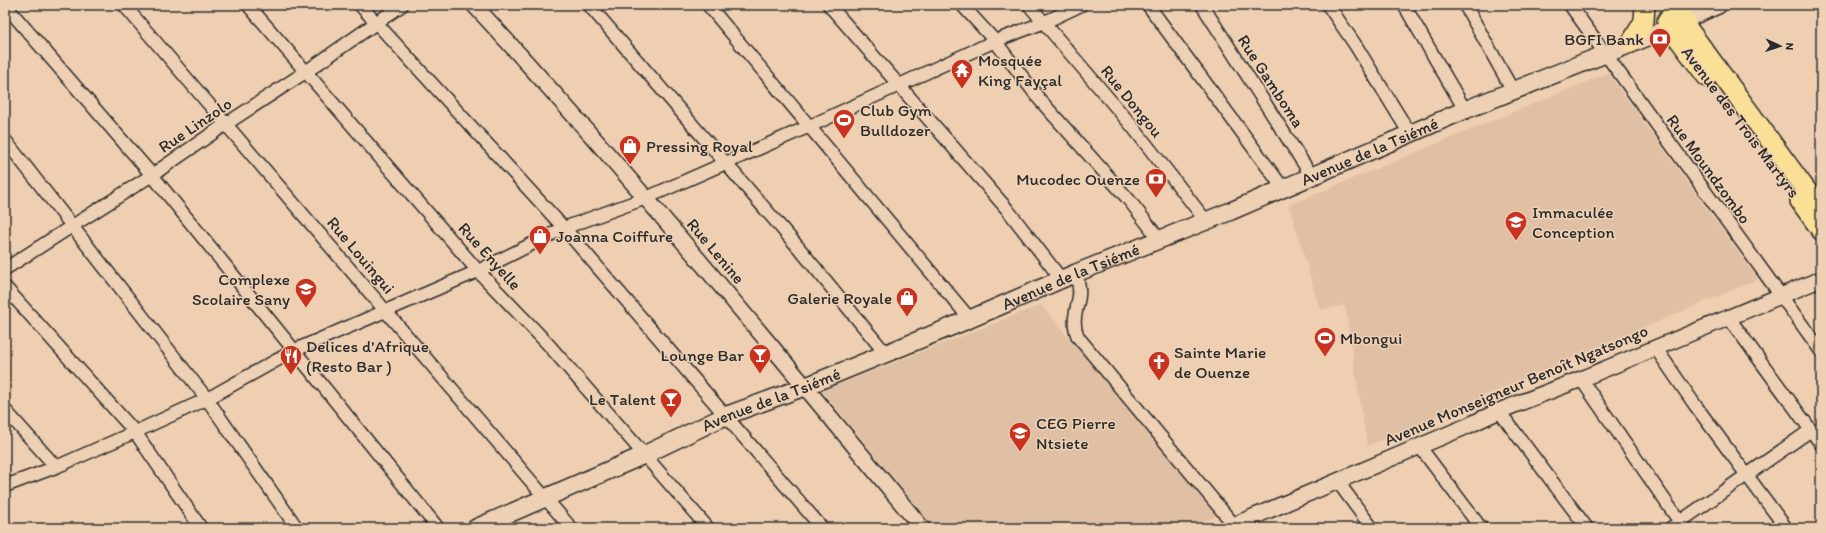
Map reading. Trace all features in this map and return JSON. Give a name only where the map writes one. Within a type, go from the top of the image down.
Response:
[{"type":"main road","points":[[1631,43],[1644,21],[1645,5]]},
{"type":"main road","name":"Avenue des Trois Martyrs","points":[[1654,5],[1676,21],[1821,210]]},
{"type":"main road","name":"Avenue de la Tsiémé","points":[[476,528],[644,455],[725,416],[804,387],[886,354],[1069,276],[1206,221],[1465,110],[1605,54],[1676,21],[1718,5]]},
{"type":"main road","name":"Avenue des Trois Martyrs","points":[[1676,21],[1821,230]]},
{"type":"street","points":[[5,5],[152,175],[438,528]]},
{"type":"street","name":"Rue Louingui","points":[[124,5],[571,528]]},
{"type":"street","name":"Rue Enyelle","points":[[248,5],[478,271],[547,343],[708,528]]},
{"type":"street","points":[[360,5],[564,228],[822,528]]},
{"type":"street","name":"Rue Linzolo","points":[[5,269],[152,175],[226,124],[307,72],[402,5]]},
{"type":"street","name":"Rue Lenine","points":[[474,5],[548,85],[646,198],[922,528]]},
{"type":"street","points":[[589,5],[726,163],[850,309],[886,354]]},
{"type":"street","points":[[708,5],[970,319]]},
{"type":"street","points":[[829,5],[1006,209],[1080,287],[1074,319],[1074,328],[1078,337],[1239,525]]},
{"type":"street","points":[[962,5],[995,41],[1040,100],[1129,200],[1159,239]]},
{"type":"street","name":"Rue Dongou","points":[[1030,5],[1132,126],[1206,221]]},
{"type":"street","points":[[5,486],[56,467],[207,399],[294,350],[478,271],[564,228],[646,198],[810,126],[995,41],[1045,22],[1081,5]]},
{"type":"street","points":[[1148,5],[1283,188]]},
{"type":"street","name":"Rue Gamboma","points":[[1202,5],[1311,176]]},
{"type":"street","points":[[1328,5],[1356,46],[1410,134]]},
{"type":"street","points":[[1404,5],[1465,110]]},
{"type":"street","points":[[1465,5],[1513,91]]},
{"type":"street","name":"Rue Moundzombo","points":[[1570,5],[1821,351]]},
{"type":"street","points":[[5,140],[207,399],[297,528]]},
{"type":"street","name":"Avenue Monseigneur Benoît Ngatsongo","points":[[1239,525],[1420,447],[1499,411],[1581,379],[1654,347],[1729,318],[1821,279]]},
{"type":"street","points":[[5,287],[135,432],[201,528]]},
{"type":"street","points":[[1729,318],[1821,444]]},
{"type":"street","points":[[1654,347],[1786,528]]},
{"type":"street","points":[[1581,379],[1678,526],[1747,474],[1811,430]]},
{"type":"street","points":[[5,410],[56,467]]},
{"type":"street","points":[[1499,411],[1587,528]]},
{"type":"street","points":[[1420,447],[1481,528]]},
{"type":"street","points":[[1338,482],[1372,528]]},
{"type":"shaded area","name":"Immaculée Conception","points":[[1608,73],[1758,279],[1367,446],[1345,305],[1320,310],[1289,205]]},
{"type":"shaded area","name":"CEG Pierre Ntsiete","points":[[1041,305],[1219,515],[1188,528],[934,528],[822,391]]},
{"type":"place","name":"BGFI Bank","points":[[1660,58]]},
{"type":"place","name":"Mosquée King Fayçal","points":[[962,90]]},
{"type":"place","name":"Club Gym Bulldozer","points":[[844,140]]},
{"type":"place","name":"Pressing Royal","points":[[630,166]]},
{"type":"place","name":"Mucodec Ouenze","points":[[1156,198]]},
{"type":"place","name":"Immaculée Conception","points":[[1516,242]]},
{"type":"place","name":"Joanna Coiffure","points":[[540,256]]},
{"type":"place","name":"Complexe Scolaire Sany","points":[[306,308]]},
{"type":"place","name":"Galerie Royale","points":[[907,318]]},
{"type":"place","name":"Mbongui","points":[[1325,358]]},
{"type":"place","name":"Lounge Bar","points":[[760,374]]},
{"type":"place","name":"Delices d'Afrique (Resto Bar )","points":[[291,376]]},
{"type":"place","name":"Sainte Marie de Ouenze","points":[[1159,382]]},
{"type":"place","name":"Le Talent","points":[[671,418]]},
{"type":"place","name":"CEG Pierre Ntsiete","points":[[1020,452]]}]
